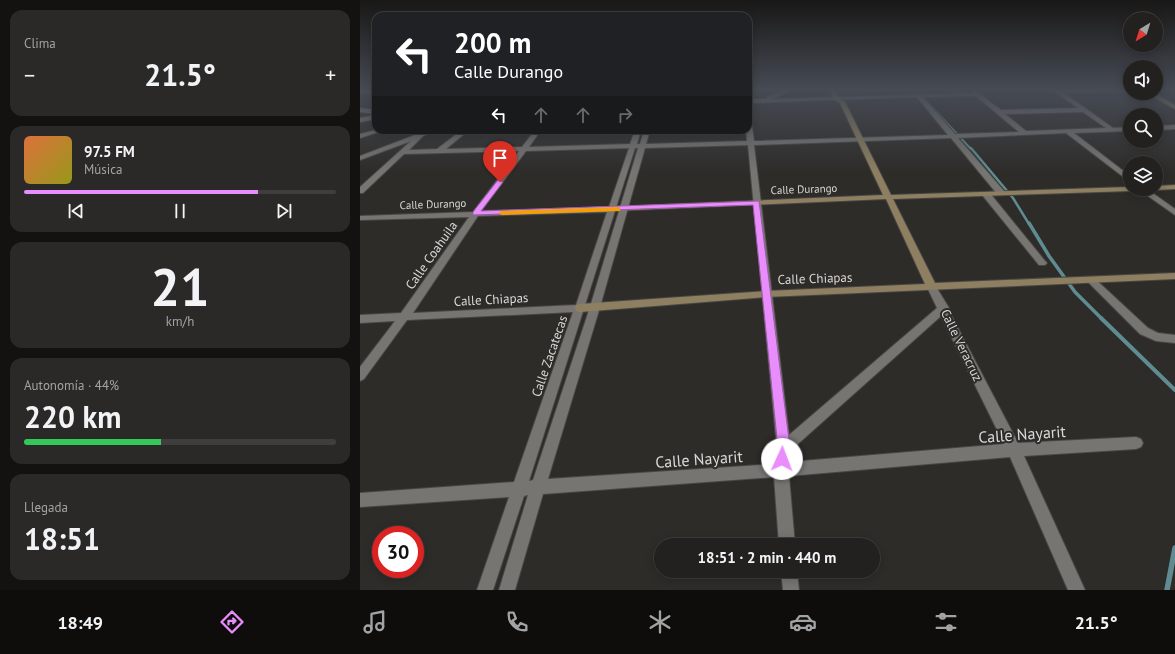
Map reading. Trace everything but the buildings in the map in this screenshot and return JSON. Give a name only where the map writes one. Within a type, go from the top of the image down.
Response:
[{"type":"street","name":"Calle Veracruz","points":[[850,118],[932,287],[944,308],[1014,450],[1077,590]]},
{"type":"street","points":[[938,118],[1001,193]]},
{"type":"street","points":[[1006,118],[1024,134]]},
{"type":"street","points":[[1093,118],[1111,129]]},
{"type":"street","points":[[1163,128],[1175,127]]},
{"type":"street","points":[[404,152],[751,144],[1123,129]]},
{"type":"street","points":[[1067,131],[1123,175]]},
{"type":"street","points":[[360,136],[372,133]]},
{"type":"street","points":[[439,151],[461,134]]},
{"type":"street","name":"Calle Coahuila","points":[[360,376],[404,317],[475,214],[535,134]]},
{"type":"street","name":"Calle Zacatecas","points":[[507,590],[624,209],[638,134]]},
{"type":"street","name":"Calle Zacatecas","points":[[485,590],[612,209],[636,146],[644,134]]},
{"type":"street","points":[[750,134],[766,294],[784,448],[781,470],[786,538]]},
{"type":"street","points":[[360,191],[421,135]]},
{"type":"street","points":[[360,158],[421,135]]},
{"type":"street","points":[[1163,188],[1175,187]]},
{"type":"street","name":"Calle Durango","points":[[360,218],[1123,189]]},
{"type":"street","points":[[986,194],[1042,263]]},
{"type":"street","points":[[1152,196],[1175,213]]},
{"type":"street","name":"Calle Chiapas","points":[[360,319],[580,308],[766,294],[1175,276]]},
{"type":"street","points":[[1089,280],[1130,319],[1150,335],[1163,339],[1175,339]]},
{"type":"street","points":[[784,448],[944,308]]},
{"type":"street","name":"Calle Nayarit","points":[[360,500],[781,470],[1014,450],[1136,443]]},
{"type":"street","points":[[790,578],[791,590]]},
{"type":"waterway","points":[[942,118],[971,149]]},
{"type":"waterway","points":[[971,148],[1013,198],[1029,224]]},
{"type":"waterway","points":[[1029,223],[1049,256],[1075,292],[1101,318]]},
{"type":"waterway","points":[[1101,318],[1175,390]]},
{"type":"waterway","points":[[1167,590],[1175,548]]},
{"type":"slow traffic","points":[[502,213],[618,209]]},
{"type":"route","points":[[500,182],[475,214],[624,209],[756,202],[784,448],[782,459]]}]
